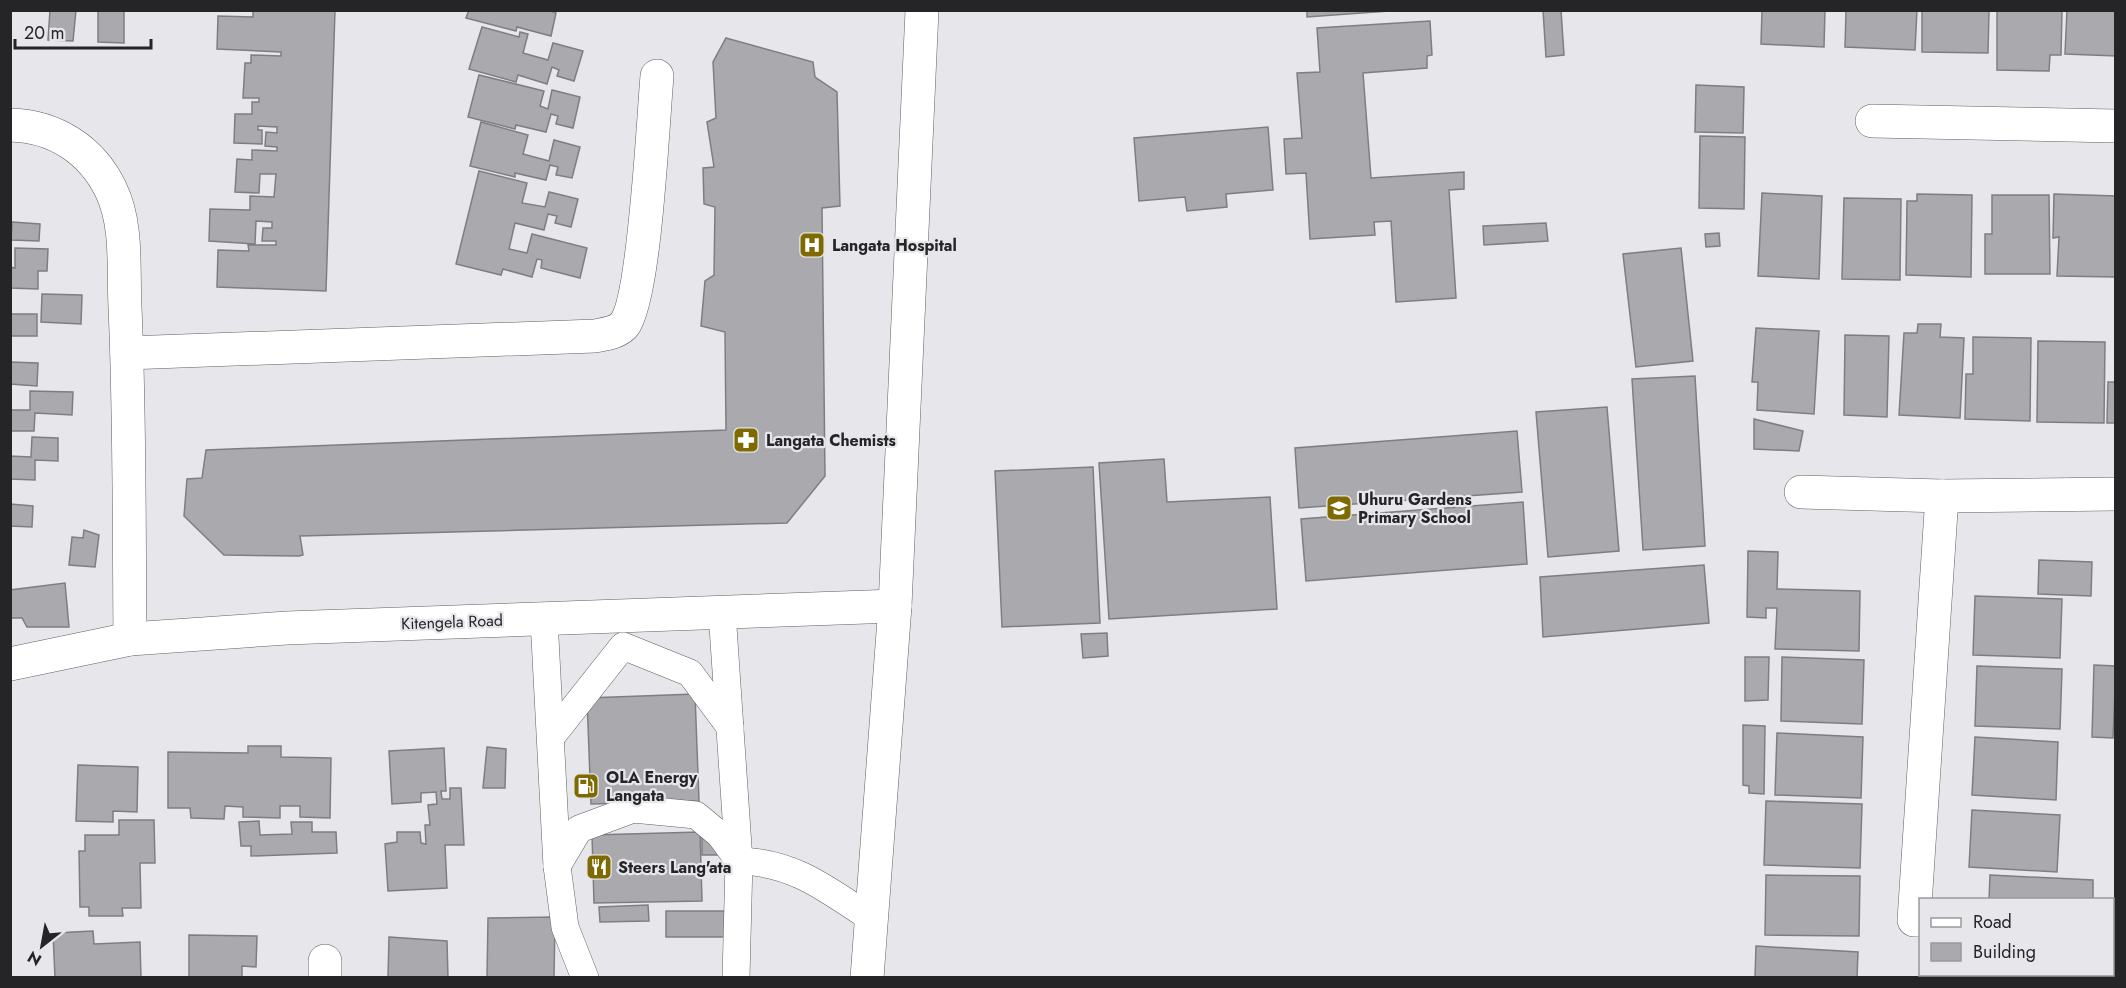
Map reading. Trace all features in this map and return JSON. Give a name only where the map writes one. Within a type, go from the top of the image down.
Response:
[{"type":"street","points":[[867,978],[895,606],[922,10]]},
{"type":"street","points":[[127,353],[595,336],[611,333],[624,326],[638,288],[657,76]]},
{"type":"street","points":[[1872,121],[2115,126]]},
{"type":"street","points":[[10,125],[33,126],[71,142],[92,160],[112,191],[122,223],[127,353],[129,639]]},
{"type":"street","points":[[1801,492],[1942,496],[2115,494]]},
{"type":"street","points":[[1914,920],[1942,496]]},
{"type":"street","name":"Kitengela Road","points":[[10,664],[129,639],[287,628],[895,606]]},
{"type":"lane","points":[[722,612],[739,861],[736,978]]},
{"type":"lane","points":[[544,619],[557,866],[565,927],[585,978]]},
{"type":"lane","points":[[551,737],[622,646],[690,673],[730,727]]},
{"type":"lane","points":[[557,866],[579,830],[633,809],[696,815],[720,835],[739,861]]},
{"type":"lane","points":[[739,861],[754,861],[801,873],[872,919]]},
{"type":"building","points":[[50,10],[76,10],[73,41],[48,40]]},
{"type":"building","points":[[98,10],[124,10],[124,43],[98,42]]},
{"type":"building","points":[[253,10],[335,10],[326,291],[217,287],[218,250],[249,251],[248,245],[276,245],[276,241],[262,241],[263,228],[272,228],[272,222],[256,221],[255,244],[209,241],[210,209],[250,210],[250,196],[274,197],[276,174],[260,174],[259,193],[235,192],[237,159],[252,160],[252,150],[277,151],[277,147],[265,146],[266,132],[277,133],[277,127],[258,126],[258,130],[262,130],[262,144],[234,143],[235,114],[252,114],[252,102],[259,102],[259,98],[243,98],[245,63],[251,63],[251,55],[281,56],[281,52],[217,49],[218,16],[253,17]]},
{"type":"building","points":[[469,10],[548,10],[556,13],[551,36],[517,27],[516,31],[466,18]]},
{"type":"building","points":[[1307,10],[1389,10],[1389,11],[1307,17]]},
{"type":"building","points":[[1543,10],[1561,10],[1564,55],[1546,57]]},
{"type":"building","points":[[1762,10],[1825,10],[1824,47],[1761,44]]},
{"type":"building","points":[[1846,10],[1917,10],[1915,50],[1845,47]]},
{"type":"building","points":[[1922,10],[1989,10],[1988,53],[1922,52]]},
{"type":"building","points":[[1997,10],[2062,10],[2061,55],[2050,55],[2049,71],[1997,70]]},
{"type":"building","points":[[2067,10],[2116,10],[2116,56],[2065,54]]},
{"type":"building","points":[[1430,21],[1432,55],[1427,56],[1427,68],[1363,73],[1371,178],[1464,172],[1464,189],[1449,190],[1456,298],[1396,302],[1391,221],[1374,222],[1375,235],[1310,239],[1306,173],[1286,174],[1284,139],[1302,138],[1297,73],[1320,72],[1317,28]]},
{"type":"building","points":[[482,27],[519,37],[520,32],[528,34],[523,53],[548,60],[553,43],[583,51],[574,81],[557,76],[559,70],[552,67],[547,84],[518,75],[516,82],[469,69]]},
{"type":"building","points":[[726,38],[813,62],[815,77],[837,92],[840,206],[822,208],[825,476],[787,523],[300,536],[303,555],[299,556],[224,555],[184,516],[187,479],[202,478],[206,450],[726,430],[725,332],[701,326],[705,281],[714,275],[715,207],[704,204],[703,168],[714,167],[707,122],[716,118],[713,62]]},
{"type":"building","points":[[479,75],[544,91],[540,106],[548,109],[552,90],[580,97],[573,128],[556,124],[558,116],[551,114],[546,132],[516,125],[515,129],[468,117]]},
{"type":"building","points":[[1696,85],[1744,87],[1743,133],[1695,132]]},
{"type":"building","points":[[481,122],[528,135],[523,154],[549,161],[554,140],[580,147],[572,178],[556,175],[558,167],[550,165],[546,180],[515,173],[515,177],[470,166]]},
{"type":"building","points":[[1268,127],[1273,190],[1226,194],[1227,207],[1187,211],[1185,197],[1139,201],[1134,138]]},
{"type":"building","points":[[1700,136],[1745,137],[1744,209],[1699,208]]},
{"type":"building","points":[[479,171],[527,183],[522,203],[545,207],[549,192],[578,199],[571,227],[555,223],[557,216],[548,214],[544,230],[515,223],[509,249],[527,253],[532,234],[587,248],[580,278],[541,268],[542,260],[537,259],[532,277],[503,269],[501,275],[456,264]]},
{"type":"building","points":[[1762,193],[1822,196],[1819,279],[1758,276]]},
{"type":"building","points":[[1917,194],[1972,195],[1971,277],[1906,275],[1907,201],[1917,201]]},
{"type":"building","points":[[2054,194],[2116,196],[2116,277],[2057,276],[2059,237],[2053,238]]},
{"type":"building","points":[[1992,195],[2049,195],[2050,274],[1985,274],[1985,234],[1992,234]]},
{"type":"building","points":[[1844,198],[1901,199],[1900,280],[1842,279]]},
{"type":"building","points":[[12,222],[40,224],[39,241],[11,240]]},
{"type":"building","points":[[1546,223],[1548,241],[1484,245],[1483,226]]},
{"type":"building","points":[[1719,233],[1720,246],[1706,247],[1705,234]]},
{"type":"building","points":[[15,248],[48,249],[47,271],[38,271],[38,289],[10,288],[10,267],[15,268]]},
{"type":"building","points":[[1681,248],[1693,361],[1636,367],[1623,254]]},
{"type":"building","points":[[42,294],[82,295],[81,324],[41,322]]},
{"type":"building","points":[[10,314],[37,314],[37,336],[10,336]]},
{"type":"building","points":[[1918,324],[1941,324],[1940,337],[1964,338],[1960,418],[1899,415],[1904,333],[1917,333]]},
{"type":"building","points":[[1756,328],[1819,331],[1814,414],[1757,410],[1758,382],[1752,382]]},
{"type":"building","points":[[1845,335],[1889,336],[1887,417],[1844,415]]},
{"type":"building","points":[[1973,337],[2031,338],[2030,421],[1965,419],[1966,374],[1973,374]]},
{"type":"building","points":[[2038,341],[2105,342],[2104,423],[2037,422]]},
{"type":"building","points":[[10,362],[38,363],[37,386],[10,384]]},
{"type":"building","points":[[1695,376],[1705,546],[1643,550],[1632,379]]},
{"type":"building","points":[[2108,382],[2116,382],[2116,423],[2107,423]]},
{"type":"building","points":[[30,391],[73,392],[72,415],[35,413],[34,431],[10,431],[10,410],[30,410]]},
{"type":"building","points":[[1607,407],[1619,551],[1548,557],[1536,412]]},
{"type":"building","points":[[1754,419],[1803,431],[1799,451],[1754,449]]},
{"type":"building","points":[[1517,431],[1522,492],[1299,508],[1295,448]]},
{"type":"building","points":[[32,437],[58,438],[58,461],[35,460],[35,480],[10,479],[10,456],[31,457]]},
{"type":"building","points":[[1164,459],[1167,502],[1270,497],[1277,609],[1109,619],[1099,463]]},
{"type":"building","points":[[1093,467],[1100,623],[1002,627],[995,471]]},
{"type":"building","points":[[1523,502],[1527,564],[1306,581],[1301,519]]},
{"type":"building","points":[[10,504],[33,506],[32,527],[10,526]]},
{"type":"building","points":[[84,530],[99,535],[95,567],[69,565],[72,537],[83,538]]},
{"type":"building","points":[[1748,551],[1778,552],[1777,589],[1860,591],[1859,651],[1775,649],[1777,608],[1766,608],[1766,618],[1747,617]]},
{"type":"building","points":[[2039,560],[2092,562],[2091,596],[2038,594]]},
{"type":"building","points":[[1704,565],[1709,623],[1543,637],[1540,577]]},
{"type":"building","points":[[65,583],[69,627],[27,627],[22,618],[10,618],[10,590]]},
{"type":"building","points":[[1975,596],[2062,599],[2060,658],[1973,655]]},
{"type":"building","points":[[1107,633],[1108,656],[1083,658],[1081,634]]},
{"type":"building","points":[[1745,657],[1769,657],[1768,700],[1745,701]]},
{"type":"building","points":[[1782,657],[1864,660],[1862,724],[1781,721]]},
{"type":"building","points":[[2094,665],[2116,666],[2113,738],[2092,737]]},
{"type":"building","points":[[1977,666],[2062,669],[2060,729],[1975,726]]},
{"type":"building","points":[[695,694],[699,801],[591,804],[587,698]]},
{"type":"building","points":[[1743,725],[1765,726],[1764,794],[1749,793],[1749,786],[1743,785]]},
{"type":"building","points":[[1777,733],[1863,737],[1861,798],[1775,795]]},
{"type":"building","points":[[1975,737],[2058,742],[2056,800],[1972,795]]},
{"type":"building","points":[[248,746],[281,746],[281,757],[331,758],[330,818],[300,817],[300,806],[280,806],[280,818],[243,817],[243,807],[225,806],[224,819],[191,818],[190,808],[168,808],[168,752],[248,753]]},
{"type":"building","points":[[487,747],[506,749],[505,788],[483,788]]},
{"type":"building","points":[[444,748],[446,791],[441,791],[442,799],[450,799],[450,788],[461,788],[464,845],[445,845],[447,888],[388,891],[385,844],[397,842],[397,832],[420,832],[421,843],[426,844],[425,825],[430,825],[428,805],[437,804],[436,792],[421,793],[421,802],[392,804],[389,751]]},
{"type":"building","points":[[78,765],[138,767],[137,812],[113,811],[113,822],[76,821]]},
{"type":"building","points":[[1766,801],[1862,804],[1860,868],[1764,865]]},
{"type":"building","points":[[1972,810],[2060,815],[2057,872],[1969,867]]},
{"type":"building","points":[[119,820],[154,820],[155,863],[140,863],[141,908],[122,908],[123,916],[89,916],[89,907],[80,907],[79,851],[85,851],[85,835],[119,835]]},
{"type":"building","points":[[259,821],[260,835],[292,834],[291,822],[312,822],[312,832],[336,832],[337,853],[251,856],[251,846],[241,846],[239,822]]},
{"type":"building","points":[[700,832],[702,901],[594,903],[592,835]]},
{"type":"building","points":[[702,832],[718,840],[718,855],[702,855]]},
{"type":"building","points":[[1766,875],[1860,876],[1859,936],[1765,935]]},
{"type":"building","points":[[1990,875],[2093,880],[2093,898],[1989,898]]},
{"type":"building","points":[[648,905],[649,921],[600,922],[599,907]]},
{"type":"building","points":[[666,911],[726,911],[726,937],[666,937]]},
{"type":"building","points":[[555,917],[554,978],[487,978],[488,918]]},
{"type":"building","points":[[93,931],[94,944],[140,942],[141,978],[55,978],[53,933]]},
{"type":"building","points":[[189,935],[257,936],[256,967],[242,966],[242,978],[189,978]]},
{"type":"building","points":[[389,937],[447,941],[448,978],[388,978]]},
{"type":"building","points":[[1756,946],[1858,952],[1857,978],[1755,978]]},
{"type":"building","points":[[1934,976],[2070,976],[2068,978],[1934,978]]},
{"type":"place","name":"Langata Hospital","points":[[812,245]]},
{"type":"place","name":"Langata Chemists","points":[[746,440]]},
{"type":"place","name":"Uhuru Gardens Primary School","points":[[1339,508]]},
{"type":"place","name":"OLA Energy Langata","points":[[586,786]]},
{"type":"place","name":"Steers Lang'ata","points":[[599,867]]}]
